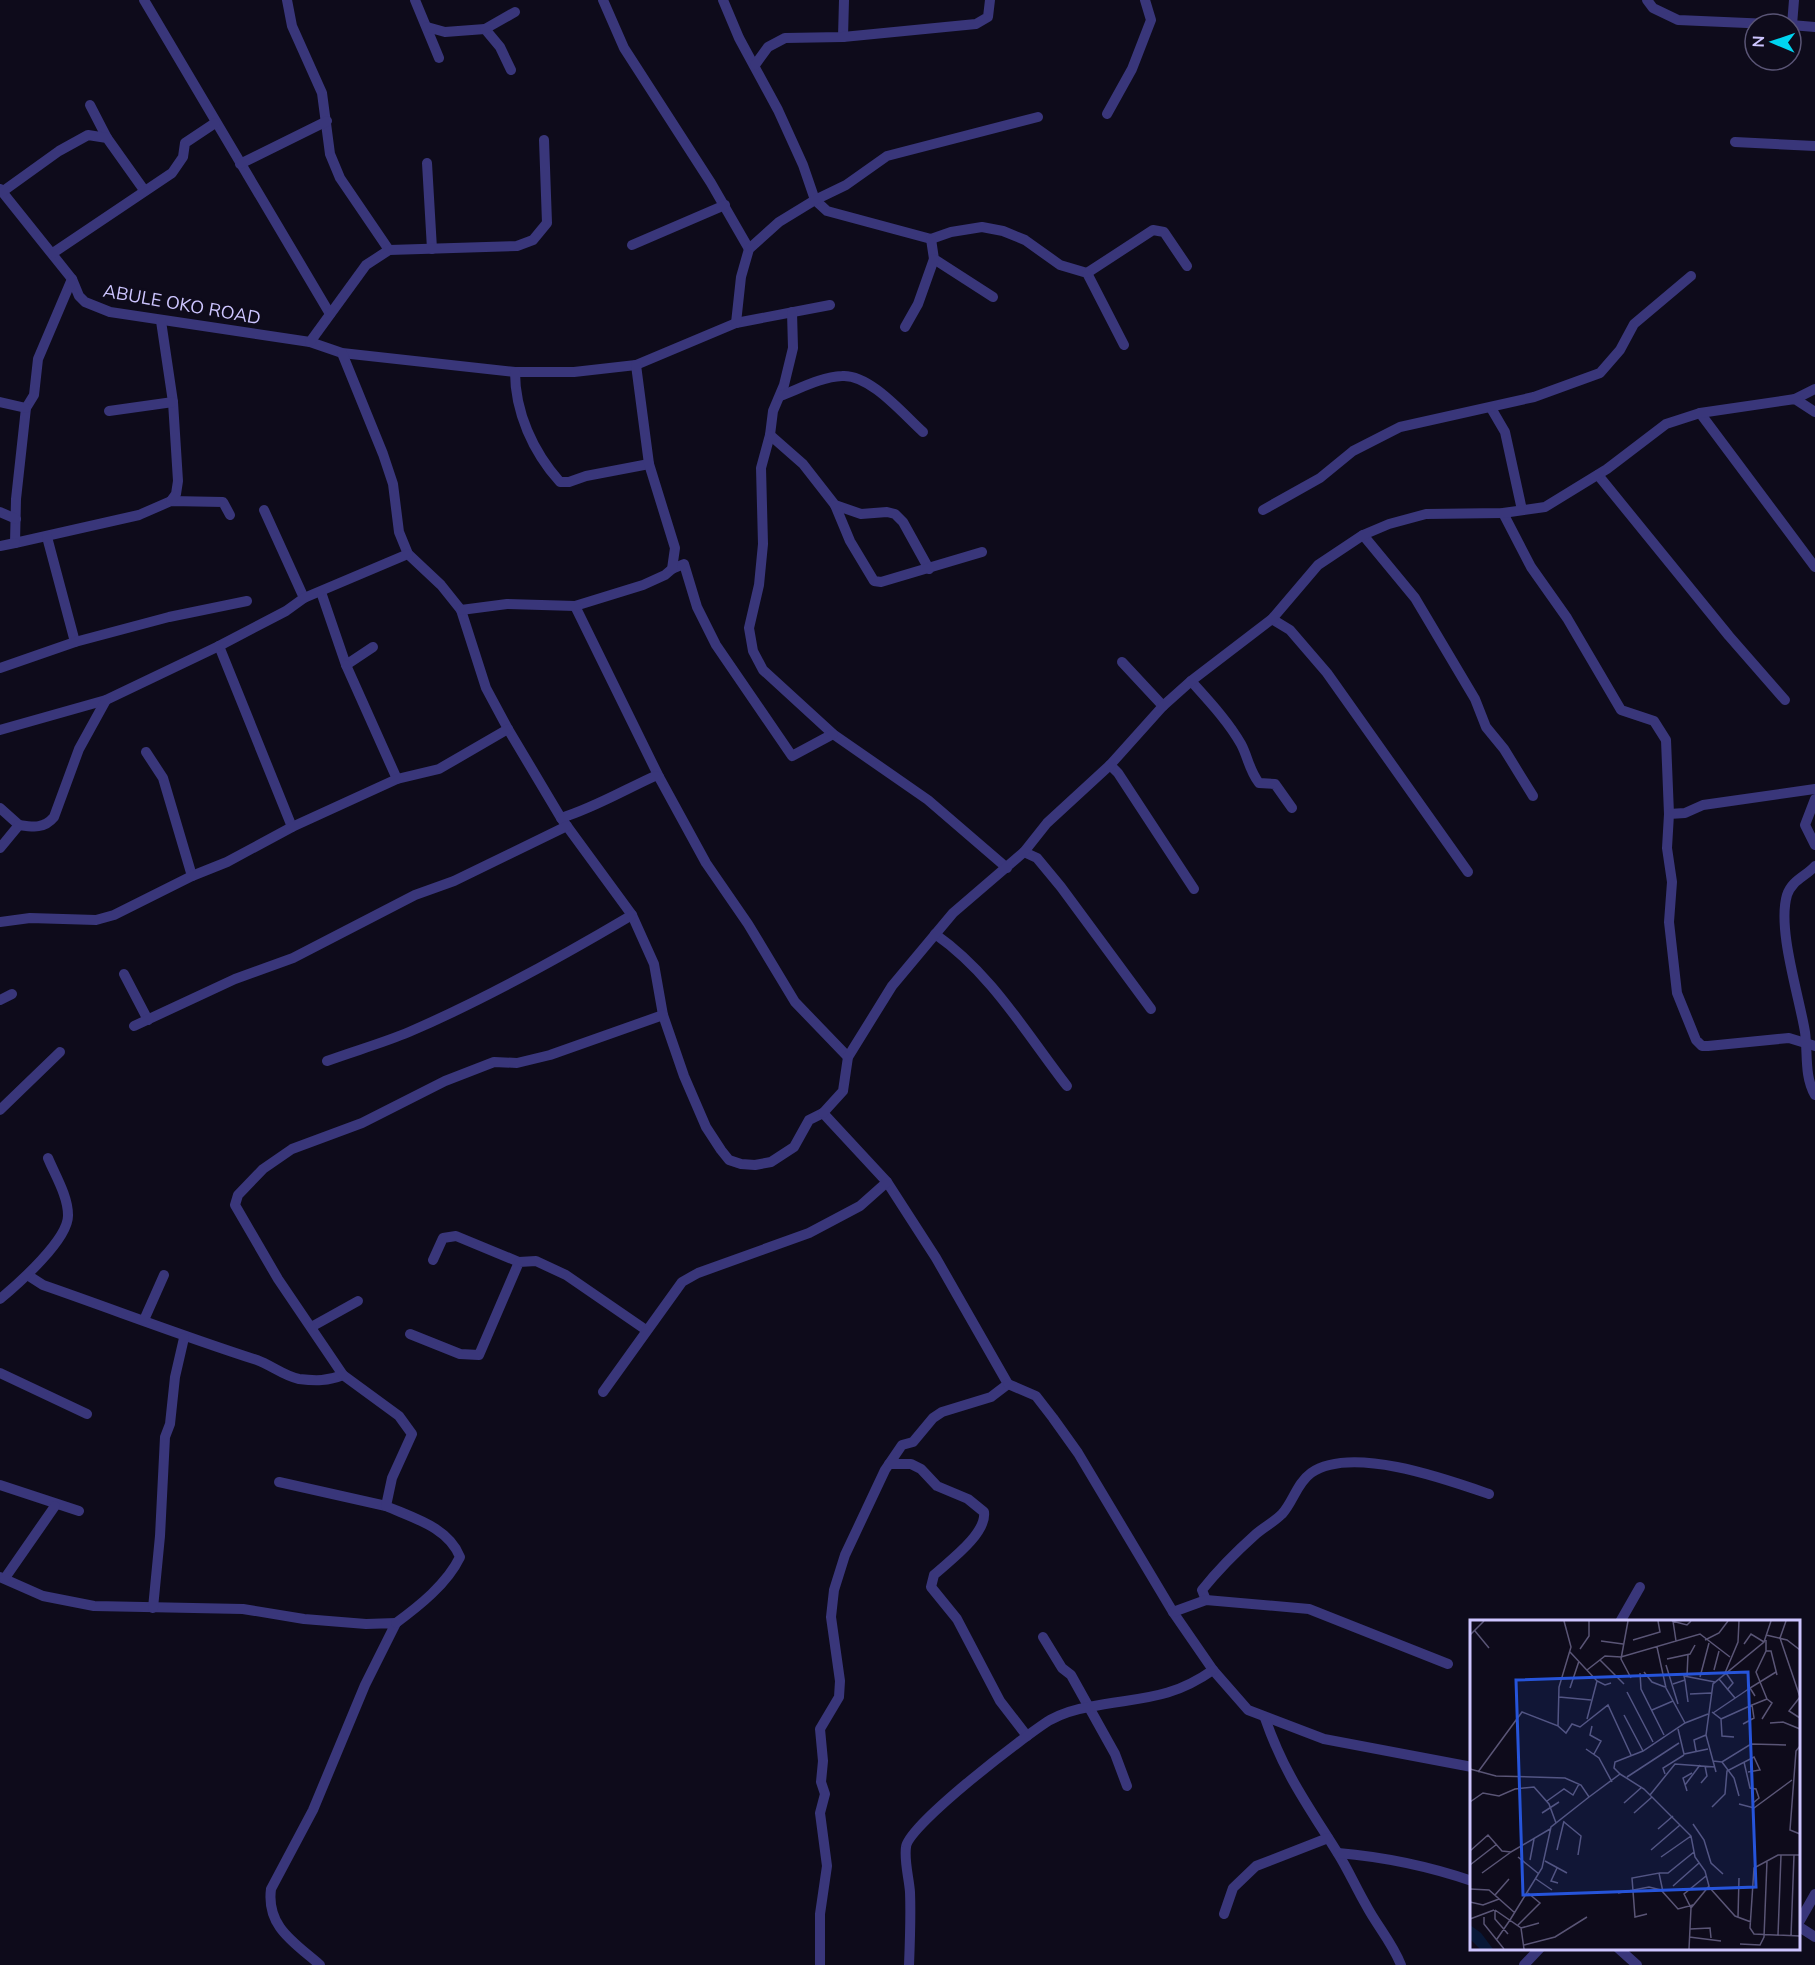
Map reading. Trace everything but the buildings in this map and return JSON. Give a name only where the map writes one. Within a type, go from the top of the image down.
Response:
[{"type":"street","points":[[144,0],[330,314]]},
{"type":"street","points":[[287,0],[292,26],[322,93],[330,154],[340,178],[389,250]]},
{"type":"street","points":[[415,0],[439,58]]},
{"type":"street","points":[[603,0],[624,48],[725,205],[749,249]]},
{"type":"street","points":[[723,0],[739,38],[803,165],[815,200],[827,211],[931,239],[951,232],[982,228],[1003,231],[1025,240],[1060,265],[1087,273],[1124,345]]},
{"type":"street","points":[[843,37],[844,0]]},
{"type":"street","points":[[754,65],[768,47],[785,38],[843,37],[976,24],[988,17],[990,0]]},
{"type":"street","points":[[1107,114],[1132,69],[1151,20],[1145,0]]},
{"type":"street","points":[[1647,0],[1653,8],[1678,20],[1743,23]]},
{"type":"street","points":[[427,27],[445,32],[485,29],[515,12]]},
{"type":"street","points":[[485,29],[500,47],[511,70]]},
{"type":"street","points":[[90,105],[107,138],[144,190]]},
{"type":"street","points":[[736,323],[739,287],[749,249],[779,222],[815,200],[846,185],[887,156],[1038,117]]},
{"type":"street","points":[[240,164],[327,122]]},
{"type":"street","points":[[52,253],[172,172],[183,157],[185,143],[215,123]]},
{"type":"street","points":[[3,195],[59,151],[88,135],[107,138]]},
{"type":"street","points":[[310,342],[366,265],[389,250],[517,246],[533,240],[542,232],[547,223],[544,140]]},
{"type":"street","points":[[1735,142],[1815,146]]},
{"type":"street","points":[[427,163],[432,249]]},
{"type":"street","name":"ABULE OKO ROAD","points":[[3,195],[72,279],[79,296],[93,306],[161,321],[310,342],[342,352],[516,372],[574,372],[636,365],[736,323],[830,305]]},
{"type":"street","points":[[632,244],[725,205]]},
{"type":"street","points":[[1087,273],[1153,230],[1164,232],[1187,266]]},
{"type":"street","points":[[905,327],[918,304],[934,259],[931,239]]},
{"type":"street","points":[[934,259],[993,297]]},
{"type":"street","points":[[1263,510],[1320,478],[1353,451],[1400,427],[1534,397],[1600,373],[1620,351],[1634,324],[1691,276]]},
{"type":"street","points":[[15,543],[26,408],[34,395],[38,358],[72,279]]},
{"type":"street","points":[[792,312],[793,348],[780,396],[770,421],[770,435],[761,468],[763,544],[749,638],[763,670],[833,734],[914,788],[961,825],[1007,868]]},
{"type":"street","points":[[161,321],[173,402],[178,481],[176,494],[171,501]]},
{"type":"street","points":[[342,352],[393,484],[399,532],[408,554],[441,585],[461,610],[486,688],[508,729],[564,822],[632,915],[654,964],[663,1015],[706,1127],[729,1160],[755,1165],[771,1162],[794,1147],[809,1120],[823,1113],[843,1091],[848,1058],[892,986],[953,913],[1024,852],[1047,823],[1110,765],[1163,706],[1191,681],[1272,619],[1318,565],[1363,535],[1389,524],[1426,514],[1503,513],[1545,507],[1598,475],[1666,424],[1700,413],[1795,399],[1815,389]]},
{"type":"street","points":[[636,365],[649,464],[675,548],[672,569]]},
{"type":"street","points":[[516,372],[515,393],[524,421],[537,449],[560,482],[649,464]]},
{"type":"street","points":[[780,396],[831,377],[844,376],[863,379],[923,432]]},
{"type":"street","points":[[1795,399],[1815,412]]},
{"type":"street","points":[[0,402],[26,408]]},
{"type":"street","points":[[109,411],[173,402]]},
{"type":"street","points":[[1491,408],[1505,432],[1522,510]]},
{"type":"street","points":[[1700,413],[1815,567]]},
{"type":"street","points":[[770,435],[803,464],[835,505],[850,541],[874,581],[880,582],[929,569],[982,552]]},
{"type":"street","points":[[1598,475],[1729,636],[1785,700]]},
{"type":"street","points":[[0,546],[139,514],[171,501],[223,502],[230,515]]},
{"type":"street","points":[[835,505],[861,514],[886,512],[895,514],[903,522],[929,569]]},
{"type":"street","points":[[264,510],[304,598]]},
{"type":"street","points":[[0,512],[16,519]]},
{"type":"street","points":[[1503,513],[1531,567],[1567,618],[1621,711],[1654,721],[1666,740],[1669,814],[1667,848],[1672,882],[1669,922],[1677,993],[1696,1040],[1702,1046],[1790,1038],[1810,1044]]},
{"type":"street","points":[[1363,535],[1415,598],[1475,699],[1486,727],[1504,749],[1533,796]]},
{"type":"street","points":[[47,537],[75,642]]},
{"type":"street","points":[[0,730],[106,700],[219,646],[286,611],[304,598],[408,554]]},
{"type":"street","points":[[461,610],[507,604],[575,606],[643,585],[684,564],[697,607],[716,645],[792,756],[833,734]]},
{"type":"street","points":[[321,592],[346,665],[397,779]]},
{"type":"street","points":[[0,669],[75,642],[169,617],[248,601]]},
{"type":"street","points":[[575,606],[659,777],[706,863],[748,924],[795,1002],[848,1058]]},
{"type":"street","points":[[1272,619],[1290,630],[1327,674],[1468,872]]},
{"type":"street","points":[[219,646],[292,827]]},
{"type":"street","points":[[346,665],[373,647]]},
{"type":"street","points":[[1122,662],[1163,706]]},
{"type":"street","points":[[1191,681],[1210,702],[1242,746],[1250,772],[1259,783],[1275,784],[1292,808]]},
{"type":"street","points":[[0,808],[19,825],[39,827],[48,825],[54,817],[80,749],[106,700]]},
{"type":"street","points":[[0,922],[30,918],[96,920],[114,915],[192,876],[227,862],[292,827],[397,779],[439,769],[508,729]]},
{"type":"street","points":[[146,752],[163,778],[192,876]]},
{"type":"street","points":[[1110,765],[1118,772],[1194,889]]},
{"type":"street","points":[[134,1026],[235,979],[293,958],[415,895],[454,881],[612,795],[659,777]]},
{"type":"street","points":[[1669,814],[1685,813],[1703,806],[1815,789]]},
{"type":"street","points":[[1815,799],[1805,825],[1815,845]]},
{"type":"street","points":[[0,848],[19,825]]},
{"type":"street","points":[[1024,852],[1037,858],[1061,887],[1151,1009]]},
{"type":"street","points":[[1815,866],[1795,881],[1790,889],[1785,909],[1788,942],[1810,1044],[1810,1086],[1815,1095]]},
{"type":"street","points":[[327,1060],[408,1032],[453,1011],[567,954],[632,915]]},
{"type":"street","points":[[935,934],[962,953],[985,976],[1030,1032],[1067,1086]]},
{"type":"street","points":[[124,974],[148,1020]]},
{"type":"street","points":[[0,1000],[12,994]]},
{"type":"street","points":[[386,1506],[392,1478],[412,1434],[399,1416],[343,1375],[313,1326],[278,1279],[235,1205],[238,1195],[263,1169],[292,1149],[362,1123],[414,1095],[494,1062],[517,1063],[550,1055],[663,1015]]},
{"type":"street","points":[[0,1110],[60,1052]]},
{"type":"street","points":[[823,1113],[887,1182],[936,1258],[1008,1384],[1036,1396],[1053,1418],[1078,1454],[1173,1612],[1213,1670],[1248,1710],[1324,1739],[1470,1767]]},
{"type":"street","points":[[0,1299],[29,1276],[66,1228],[67,1205],[48,1158]]},
{"type":"street","points":[[603,1392],[682,1282],[698,1273],[809,1233],[860,1206],[887,1182]]},
{"type":"street","points":[[433,1260],[443,1238],[456,1236],[519,1262],[536,1261],[566,1275],[646,1330]]},
{"type":"street","points":[[410,1334],[460,1354],[479,1355],[519,1262]]},
{"type":"street","points":[[144,1320],[164,1275]]},
{"type":"street","points":[[29,1276],[44,1285],[144,1320],[184,1338],[262,1362],[296,1378],[327,1382],[343,1375]]},
{"type":"street","points":[[313,1326],[358,1301]]},
{"type":"street","points":[[153,1608],[160,1536],[165,1437],[170,1424],[184,1338]]},
{"type":"street","points":[[0,1373],[87,1414]]},
{"type":"street","points":[[820,1965],[820,1914],[827,1866],[820,1813],[825,1794],[821,1782],[824,1761],[820,1729],[839,1697],[840,1681],[831,1617],[834,1590],[845,1555],[890,1464],[902,1445],[913,1442],[933,1418],[942,1412],[991,1397],[1008,1384]]},
{"type":"street","points":[[1206,1600],[1202,1590],[1257,1532],[1282,1514],[1303,1480],[1312,1472],[1335,1463],[1379,1464],[1433,1475],[1489,1494]]},
{"type":"street","points":[[890,1464],[911,1464],[921,1469],[937,1486],[968,1499],[984,1512],[981,1527],[963,1550],[934,1575],[931,1587],[957,1618],[1000,1701],[1026,1736]]},
{"type":"street","points":[[279,1482],[386,1506],[436,1529],[450,1539],[460,1557],[455,1567],[428,1596],[396,1623],[366,1685],[313,1810],[271,1889],[269,1901],[273,1918],[284,1935],[321,1965]]},
{"type":"street","points":[[0,1485],[56,1506],[80,1511]]},
{"type":"street","points":[[56,1506],[2,1577],[43,1596],[72,1603],[153,1608],[243,1609],[315,1620],[366,1624],[396,1623]]},
{"type":"street","points":[[1621,1620],[1640,1587]]},
{"type":"street","points":[[1173,1612],[1206,1600],[1309,1609],[1448,1664]]},
{"type":"street","points":[[1043,1637],[1062,1668],[1071,1675],[1115,1754],[1127,1786]]},
{"type":"street","points":[[909,1965],[911,1921],[905,1845],[921,1824],[988,1764],[1016,1747],[1026,1736],[1053,1719],[1088,1707],[1137,1701],[1171,1693],[1194,1684],[1213,1670]]},
{"type":"street","points":[[1265,1718],[1277,1752],[1296,1791],[1338,1853],[1367,1908],[1392,1945],[1401,1965]]},
{"type":"street","points":[[1224,1914],[1233,1888],[1256,1866],[1328,1838]]},
{"type":"street","points":[[1338,1853],[1388,1858],[1470,1880]]},
{"type":"street","points":[[1800,1921],[1815,1894]]},
{"type":"street","points":[[1800,1926],[1815,1936]]},
{"type":"street","points":[[1524,1965],[1538,1950]]},
{"type":"street","points":[[1620,1950],[1637,1965]]}]
